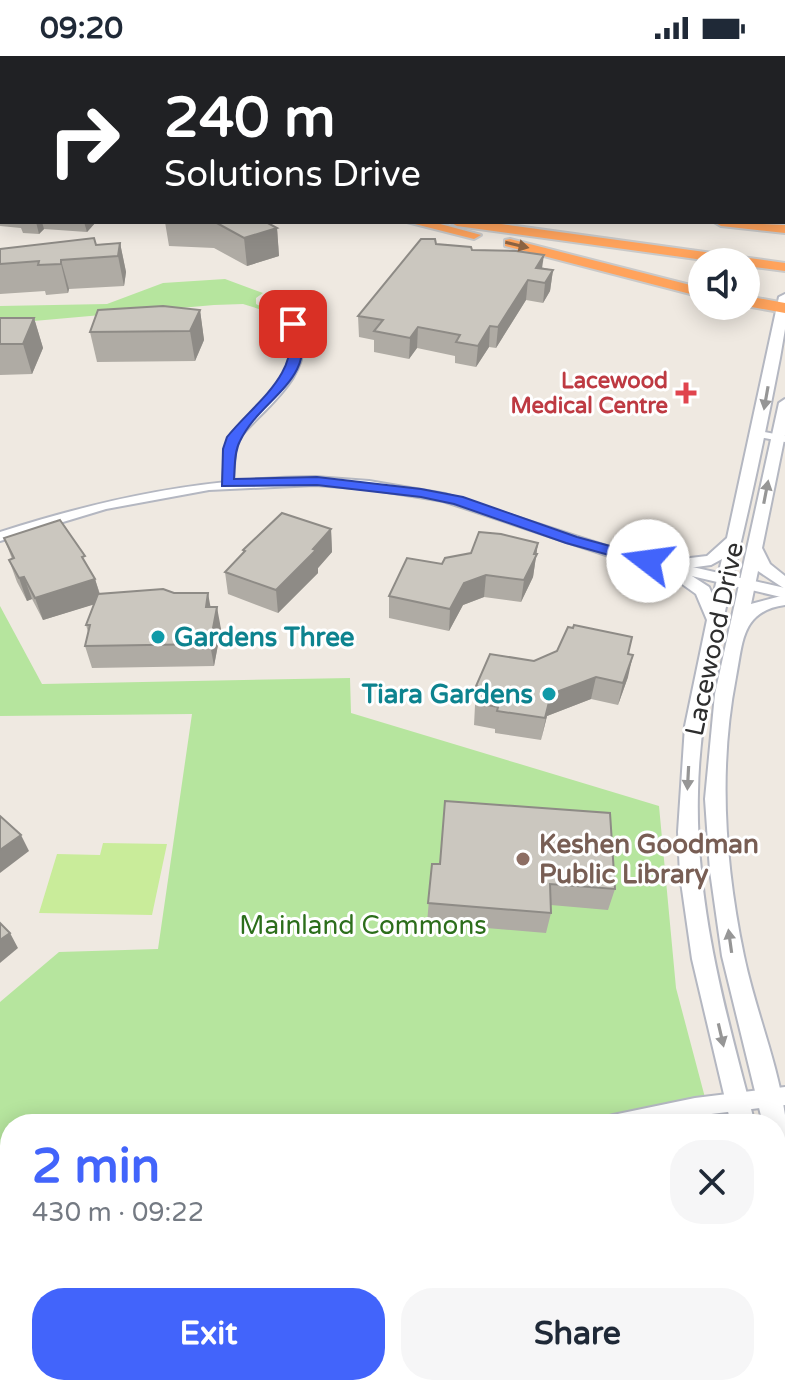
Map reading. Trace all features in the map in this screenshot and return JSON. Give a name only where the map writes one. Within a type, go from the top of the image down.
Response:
[{"type":"highway","points":[[423,224],[539,250],[688,289]]},
{"type":"highway","points":[[473,224],[762,260],[785,260]]},
{"type":"highway","points":[[520,224],[762,260],[785,267]]},
{"type":"highway","points":[[739,224],[785,229]]},
{"type":"highway","points":[[760,302],[784,304]]},
{"type":"main road","name":"Lacewood Drive","points":[[757,1104],[720,871],[715,799],[718,744],[735,632],[735,539],[784,304]]},
{"type":"main road","name":"Lacewood Drive","points":[[757,1104],[701,950],[690,869],[689,762],[695,709],[714,618],[755,546],[781,438],[785,403]]},
{"type":"main road","points":[[665,566],[711,560],[735,539]]},
{"type":"main road","points":[[755,546],[763,567],[785,584]]},
{"type":"main road","points":[[665,566],[703,591],[714,618]]},
{"type":"main road","points":[[735,632],[751,610],[761,604],[785,600]]},
{"type":"street","points":[[227,483],[234,437],[285,379],[296,358],[299,341],[280,300]]},
{"type":"street","points":[[759,434],[781,438]]},
{"type":"street","points":[[0,537],[117,501],[227,483],[317,481],[421,493],[458,501],[572,540],[665,566],[785,593]]},
{"type":"street","points":[[685,1114],[757,1104]]},
{"type":"green space","points":[[225,279],[263,293],[256,298],[256,304],[278,315],[243,304],[0,324],[0,306],[107,304],[163,283]]},
{"type":"green space","name":"Mainland Commons","points":[[0,606],[42,684],[350,678],[351,713],[659,806],[676,988],[709,1114],[0,1114],[0,1002],[59,952],[158,949],[192,714],[0,716]]},
{"type":"green space","points":[[103,843],[167,844],[152,915],[39,913],[57,854],[100,855]]},
{"type":"building","points":[[219,224],[270,224],[277,228],[244,238]]},
{"type":"building","points":[[94,238],[96,245],[120,243],[118,256],[61,260],[61,264],[38,265],[39,261],[0,264],[0,249]]},
{"type":"building","points":[[421,239],[435,239],[436,244],[471,247],[472,250],[544,255],[536,268],[553,270],[545,283],[528,280],[498,327],[490,326],[478,346],[456,342],[460,335],[418,327],[410,338],[374,331],[383,320],[358,316]]},
{"type":"building","points":[[163,306],[200,310],[190,331],[90,332],[98,310]]},
{"type":"building","points":[[0,318],[34,318],[23,344],[0,344]]},
{"type":"building","points":[[282,513],[331,529],[313,549],[316,550],[276,590],[225,572],[243,550]]},
{"type":"building","points":[[60,520],[85,556],[82,557],[95,579],[35,598],[24,577],[19,578],[9,560],[14,558],[4,538]]},
{"type":"building","points":[[479,532],[538,543],[534,554],[537,554],[524,580],[486,575],[464,583],[450,609],[389,596],[407,558],[442,564],[445,558],[471,553]]},
{"type":"building","points":[[163,589],[174,593],[208,593],[206,607],[217,607],[210,644],[85,646],[90,625],[86,625],[98,594]]},
{"type":"building","points":[[574,625],[632,637],[628,654],[633,655],[623,683],[596,677],[551,694],[545,718],[497,711],[498,707],[476,703],[480,687],[476,686],[490,654],[534,661],[557,651],[568,627],[573,628]]},
{"type":"building","name":"Keshen Goodman Public Library","points":[[445,801],[610,813],[615,889],[550,884],[551,913],[428,903],[432,864],[440,864]]},
{"type":"building","points":[[0,816],[21,835],[0,850]]},
{"type":"building","points":[[0,923],[10,933],[0,940]]},
{"type":"place","name":"Lacewood Medical Centre","points":[[686,393]]},
{"type":"place","name":"Gardens Three","points":[[158,637]]},
{"type":"place","name":"Tiara Gardens","points":[[549,694]]},
{"type":"place","name":"Keshen Goodman Public Library","points":[[523,859]]},
{"type":"route","points":[[293,324],[299,341],[292,368],[234,437],[227,483],[317,481],[421,493],[458,501],[572,540],[648,561]]}]
